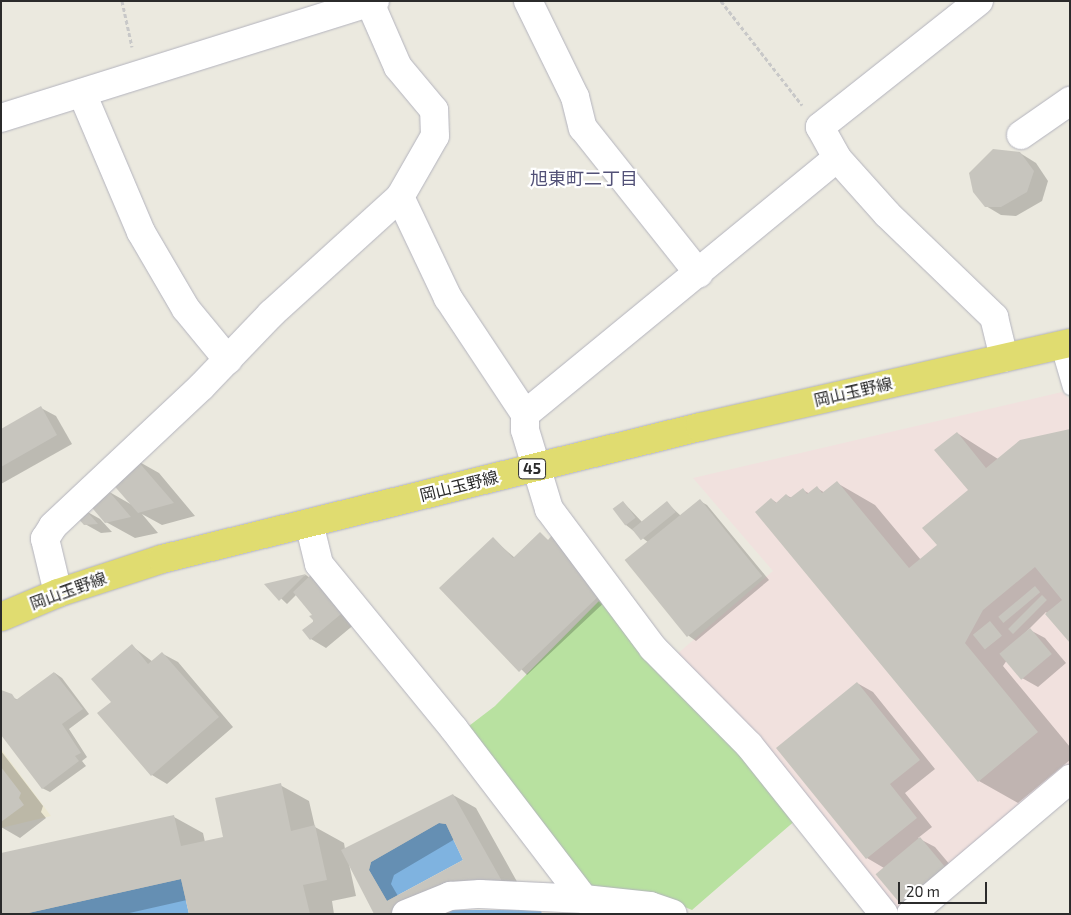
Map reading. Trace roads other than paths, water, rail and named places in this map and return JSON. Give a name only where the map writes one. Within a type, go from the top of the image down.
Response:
[{"type":"main road","name":"岡山玉野線","points":[[1,617],[58,593],[162,559],[535,468],[1064,345]]},
{"type":"street","points":[[528,1],[575,97],[583,128],[699,274]]},
{"type":"street","points":[[979,1],[820,128],[837,158],[887,214],[994,317],[1004,358]]},
{"type":"street","points":[[1,118],[372,2],[398,67],[434,110],[435,136],[400,197],[271,314],[228,360],[53,526],[45,539],[58,593]]},
{"type":"street","points":[[82,93],[141,232],[186,309],[228,360]]},
{"type":"street","points":[[1021,135],[1070,101]]},
{"type":"street","points":[[525,414],[699,274],[837,158]]},
{"type":"street","points":[[400,197],[448,298],[525,414],[525,430],[549,509],[653,648],[749,745],[884,914]]},
{"type":"street","points":[[310,523],[319,564],[454,729],[584,899]]},
{"type":"street","points":[[911,914],[1070,779]]},
{"type":"street","points":[[406,914],[450,896],[480,894],[584,899],[650,906],[672,914]]},
{"type":"lane","points":[[1064,345],[1070,386]]},
{"type":"water","points":[[439,823],[446,824],[463,860],[387,901],[369,870],[371,862]]},
{"type":"water","points":[[181,879],[189,914],[24,914]]},
{"type":"waterway","points":[[453,914],[537,914]]},
{"type":"district","name":"旭東町二丁目","points":[[584,178]]}]
